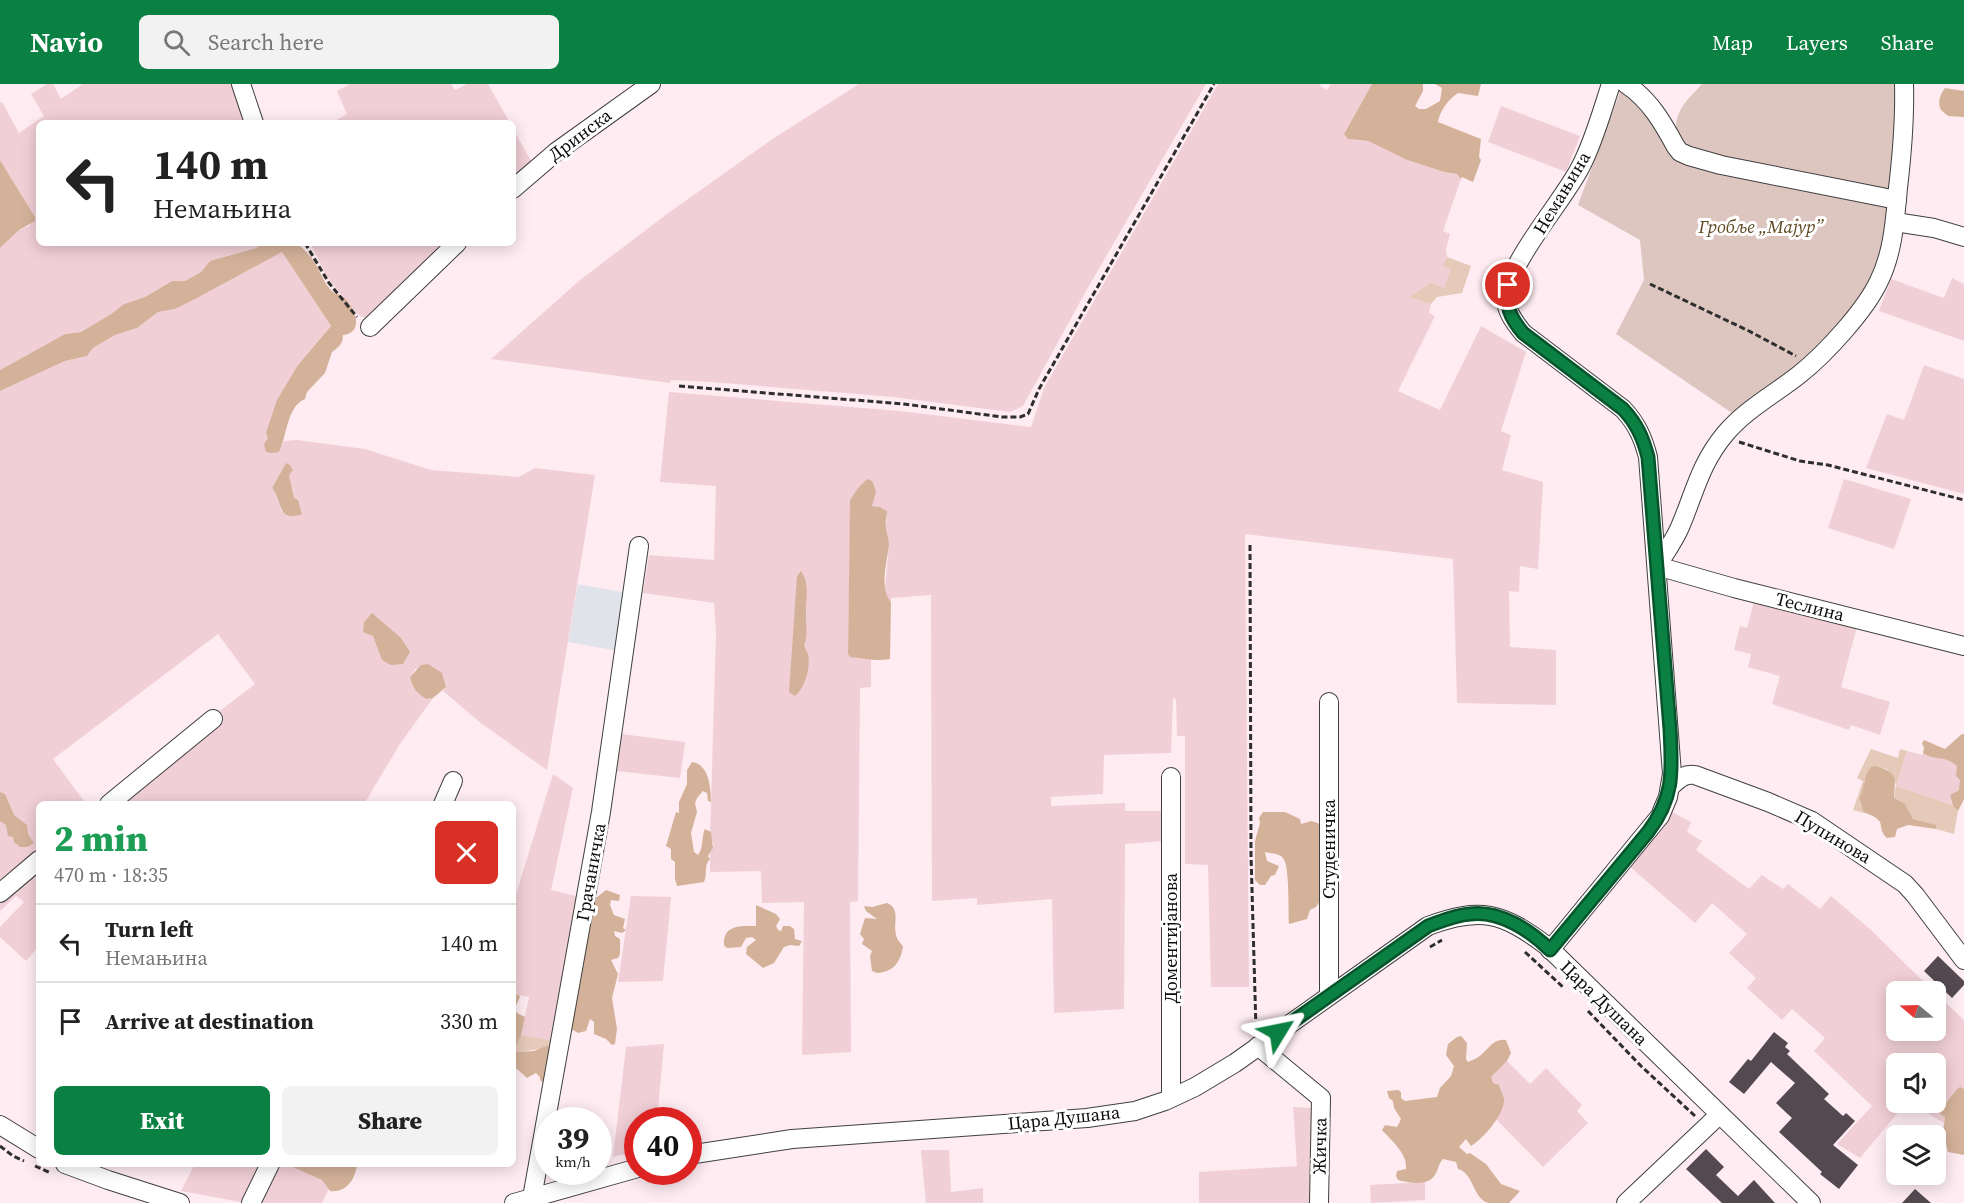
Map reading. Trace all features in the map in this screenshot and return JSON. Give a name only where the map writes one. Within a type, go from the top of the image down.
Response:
[{"type":"street","points":[[241,84],[253,120]]},
{"type":"street","name":"Немањина","points":[[1550,950],[1660,816],[1672,774],[1648,457],[1642,437],[1635,422],[1623,409],[1523,333],[1514,322],[1506,303],[1508,285],[1516,266],[1568,190],[1582,165],[1611,84]]},
{"type":"street","points":[[1626,84],[1644,98],[1655,111],[1676,147],[1680,152],[1689,156],[1721,165],[1897,200]]},
{"type":"street","points":[[1656,566],[1681,526],[1702,470],[1710,454],[1723,437],[1739,418],[1811,364],[1835,341],[1871,296],[1885,268],[1895,222],[1904,84]]},
{"type":"street","name":"Дринска","points":[[516,186],[556,152],[640,87]]},
{"type":"street","points":[[1895,222],[1934,228],[1964,237]]},
{"type":"street","points":[[370,327],[454,246]]},
{"type":"street","name":"Грачаничка","points":[[532,1198],[600,823],[639,546]]},
{"type":"street","name":"Теслина","points":[[1656,566],[1964,646]]},
{"type":"street","name":"Студеничка","points":[[1329,702],[1329,996]]},
{"type":"street","points":[[113,801],[213,719]]},
{"type":"street","name":"Пупинова","points":[[1670,787],[1682,777],[1689,774],[1695,775],[1759,798],[1812,821],[1905,884],[1916,895],[1964,960]]},
{"type":"street","name":"Доментијанова","points":[[1171,1098],[1172,777]]},
{"type":"street","points":[[444,801],[453,781]]},
{"type":"street","points":[[0,893],[36,863]]},
{"type":"street","name":"Цара Душана","points":[[702,1153],[792,1138],[1087,1119],[1135,1111],[1195,1087],[1260,1045],[1428,926],[1471,913],[1502,917],[1528,932],[1550,950],[1811,1203]]},
{"type":"street","name":"Жичка","points":[[1260,1045],[1321,1098],[1319,1203]]},
{"type":"street","points":[[1626,1203],[1719,1115]]},
{"type":"street","points":[[0,1125],[36,1147]]},
{"type":"street","points":[[73,1167],[180,1203]]},
{"type":"street","points":[[251,1203],[269,1167]]},
{"type":"street","points":[[514,1203],[624,1172]]},
{"type":"path","points":[[679,386],[894,403],[1002,417],[1020,417],[1028,414],[1044,379],[1214,84]]},
{"type":"path","points":[[307,246],[329,283],[356,316],[370,327]]},
{"type":"path","points":[[1650,284],[1749,331],[1811,364]]},
{"type":"path","points":[[1723,437],[1800,461],[1828,465],[1964,500]]},
{"type":"path","points":[[1250,545],[1251,855],[1255,1020],[1260,1045]]},
{"type":"shaded area","points":[[47,84],[53,84],[61,99],[83,84],[234,84],[245,120],[38,120],[44,116],[31,94]]},
{"type":"shaded area","points":[[350,84],[451,84],[455,90],[467,84],[488,84],[508,120],[336,120],[347,114],[337,91]]},
{"type":"shaded area","points":[[859,84],[1206,84],[1086,291],[1023,406],[1010,412],[893,397],[711,382],[671,380],[670,383],[491,359],[580,280],[667,214],[774,138]]},
{"type":"shaded area","points":[[1218,84],[1321,84],[1320,86],[1327,90],[1331,84],[1372,84],[1344,134],[1354,140],[1368,141],[1407,160],[1457,174],[1461,179],[1443,231],[1450,234],[1444,266],[1451,269],[1444,288],[1409,297],[1431,304],[1429,313],[1435,316],[1398,391],[1440,410],[1481,326],[1526,352],[1501,431],[1511,435],[1502,470],[1543,482],[1538,569],[1520,566],[1519,592],[1509,591],[1510,647],[1556,650],[1556,705],[1457,703],[1453,559],[1245,534],[1249,987],[1211,987],[1208,865],[1185,864],[1185,736],[1177,736],[1176,699],[1173,698],[1171,753],[1104,755],[1103,794],[1051,797],[1051,806],[1125,803],[1125,811],[1164,811],[1164,841],[1125,844],[1124,1009],[1054,1013],[1052,899],[977,905],[977,898],[932,901],[931,595],[891,598],[891,602],[887,597],[885,588],[889,545],[886,526],[887,511],[871,506],[872,500],[867,480],[858,488],[851,500],[850,527],[848,654],[871,660],[871,687],[860,688],[858,901],[850,902],[851,1052],[802,1055],[804,902],[762,903],[761,871],[710,872],[710,853],[714,844],[710,838],[716,633],[714,603],[643,593],[649,555],[714,560],[716,486],[660,482],[669,392],[900,411],[1031,427],[1044,388]]},
{"type":"shaded area","points":[[1372,84],[1423,84],[1423,91],[1415,106],[1419,109],[1426,109],[1440,101],[1442,88],[1435,84],[1481,84],[1478,96],[1458,93],[1454,96],[1443,109],[1438,122],[1481,139],[1479,157],[1481,160],[1473,182],[1462,177],[1461,179],[1457,174],[1407,160],[1368,141],[1348,139],[1344,134]]},
{"type":"shaded area","points":[[1945,88],[1964,91],[1964,117],[1948,116],[1941,110],[1939,104]]},
{"type":"shaded area","points":[[2,102],[19,133],[36,121],[36,246],[259,246],[210,261],[201,272],[185,281],[172,281],[145,297],[124,304],[81,332],[65,334],[0,370],[0,248],[19,230],[29,226],[35,217],[0,160],[0,103]]},
{"type":"shaded area","points":[[1501,106],[1580,136],[1566,172],[1488,142]]},
{"type":"shaded area","points":[[516,134],[531,161],[516,175]]},
{"type":"shaded area","points":[[0,160],[35,217],[35,221],[19,230],[0,248]]},
{"type":"shaded area","points":[[259,246],[300,246],[313,260],[330,289],[342,296],[350,305],[356,318],[354,329],[343,335],[340,345],[332,352],[325,373],[307,392],[305,399],[294,408],[279,452],[266,452],[264,444],[268,438],[266,433],[277,400],[298,365],[331,326],[282,252],[175,309],[158,312],[137,328],[115,335],[93,348],[87,356],[65,361],[0,391],[0,370],[65,334],[81,332],[124,304],[145,297],[172,281],[185,281],[201,272],[210,261]]},
{"type":"shaded area","points":[[312,246],[445,246],[402,289],[366,317],[356,313],[326,275]]},
{"type":"shaded area","points":[[282,252],[331,326],[298,365],[279,452],[284,441],[297,440],[365,449],[431,470],[519,477],[535,468],[595,475],[547,770],[482,724],[443,691],[446,687],[416,668],[410,677],[412,686],[426,699],[433,698],[400,744],[366,801],[118,801],[216,714],[255,684],[218,634],[53,759],[84,801],[36,801],[36,854],[0,884],[0,391],[65,361],[87,356],[93,348],[115,335],[137,328],[158,312],[175,309]],"holes":[[[286,463],[294,498],[298,501],[288,516],[281,510],[276,492],[272,488]]]},
{"type":"shaded area","points":[[1447,257],[1471,266],[1462,293],[1437,297],[1431,304],[1409,297],[1431,283],[1444,288],[1451,269],[1443,266]]},
{"type":"shaded area","points":[[1952,278],[1964,284],[1964,341],[1879,311],[1891,279],[1944,298]]},
{"type":"shaded area","points":[[1924,365],[1964,379],[1964,494],[1866,468],[1887,414],[1904,420]]},
{"type":"shaded area","points":[[286,463],[293,470],[289,475],[294,498],[298,500],[302,514],[294,516],[284,513],[272,488]]},
{"type":"shaded area","points":[[867,479],[872,481],[876,491],[872,506],[887,511],[889,545],[885,589],[891,602],[890,659],[885,660],[850,657],[848,654],[850,500]]},
{"type":"shaded area","points":[[1844,479],[1911,499],[1894,549],[1828,528]]},
{"type":"shaded area","points":[[801,571],[807,586],[807,633],[804,645],[809,665],[804,683],[795,696],[789,692],[797,576]]},
{"type":"shaded area","points":[[578,584],[627,593],[618,651],[568,642]]},
{"type":"shaded area","points":[[1755,597],[1858,623],[1841,687],[1890,702],[1880,735],[1851,725],[1849,730],[1772,704],[1780,676],[1748,667],[1751,654],[1734,650],[1740,626],[1747,628]]},
{"type":"shaded area","points":[[372,613],[401,638],[410,652],[403,664],[391,665],[382,660],[373,636],[363,632],[364,622]]},
{"type":"shaded area","points":[[428,664],[442,673],[446,687],[433,698],[426,699],[415,690],[410,677],[421,665]]},
{"type":"shaded area","points":[[621,734],[685,742],[680,778],[617,771]]},
{"type":"shaded area","points":[[1964,734],[1964,799],[1958,811],[1953,806],[1950,795],[1959,790],[1960,780],[1956,776],[1957,766],[1949,760],[1923,753],[1922,743],[1924,740],[1945,749]]},
{"type":"shaded area","points":[[1871,749],[1898,758],[1900,749],[1907,751],[1896,786],[1952,805],[1958,811],[1954,834],[1936,829],[1935,825],[1913,819],[1907,808],[1894,798],[1896,784],[1887,769],[1876,766],[1864,781],[1864,790],[1859,799],[1861,806],[1876,816],[1853,810],[1863,781],[1857,778]]},
{"type":"shaded area","points":[[1907,751],[1942,757],[1956,763],[1961,784],[1959,790],[1950,795],[1952,805],[1896,786]]},
{"type":"shaded area","points":[[692,762],[702,767],[705,772],[711,796],[711,802],[708,801],[707,793],[703,791],[695,803],[697,812],[691,833],[694,852],[698,855],[700,852],[705,829],[711,832],[713,848],[708,856],[710,859],[704,882],[677,886],[675,862],[671,859],[671,849],[666,846],[676,812],[679,813],[679,802],[687,784],[687,770]]},
{"type":"shaded area","points":[[1876,766],[1892,774],[1895,781],[1894,798],[1905,804],[1913,819],[1936,825],[1936,829],[1908,825],[1897,829],[1895,837],[1887,838],[1883,834],[1880,822],[1864,812],[1859,799],[1868,771],[1871,767]]},
{"type":"shaded area","points":[[553,774],[573,788],[551,890],[580,897],[555,1041],[521,1035],[529,997],[516,995],[516,894]]},
{"type":"shaded area","points":[[0,792],[5,794],[14,815],[27,825],[28,834],[34,843],[27,847],[20,847],[14,842],[13,837],[8,836],[6,825],[0,821]]},
{"type":"shaded area","points":[[1263,812],[1285,812],[1300,819],[1301,824],[1311,821],[1318,823],[1322,830],[1320,889],[1322,898],[1316,907],[1310,910],[1307,919],[1289,924],[1287,870],[1281,856],[1265,852],[1267,861],[1279,866],[1275,875],[1271,876],[1265,885],[1260,885],[1255,880],[1255,841],[1260,823],[1259,818]]},
{"type":"shaded area","points":[[1672,812],[1691,822],[1687,832],[1702,841],[1696,850],[1749,889],[1762,875],[1783,889],[1788,884],[1820,909],[1831,896],[1871,930],[1923,981],[1886,981],[1886,1041],[1946,1041],[1946,1003],[1964,1020],[1964,1089],[1960,1088],[1946,1104],[1946,1053],[1886,1053],[1886,1113],[1898,1113],[1860,1158],[1837,1144],[1872,1106],[1814,1051],[1825,1038],[1792,1009],[1782,1020],[1747,988],[1756,978],[1729,953],[1747,934],[1712,903],[1695,923],[1630,867],[1665,826]]},
{"type":"shaded area","points":[[36,869],[36,949],[26,961],[0,937],[0,927],[24,902],[16,896],[0,911],[0,899]]},
{"type":"shaded area","points":[[606,890],[620,895],[619,901],[611,900],[610,905],[614,915],[625,919],[623,928],[626,930],[622,933],[614,931],[615,936],[620,939],[620,954],[618,958],[611,960],[618,974],[612,998],[617,1029],[615,1044],[612,1045],[606,1039],[594,1034],[594,1022],[590,1019],[586,1031],[578,1033],[573,1030],[567,1031],[591,904]]},
{"type":"shaded area","points":[[631,896],[671,897],[663,981],[618,982]]},
{"type":"shaded area","points":[[887,903],[894,909],[896,936],[903,947],[895,966],[877,973],[872,971],[870,956],[872,951],[862,944],[864,939],[860,934],[865,918],[877,919],[866,911],[864,906],[872,907]]},
{"type":"shaded area","points":[[756,905],[776,914],[780,919],[776,926],[778,930],[781,931],[783,926],[790,926],[794,929],[795,939],[802,941],[799,946],[784,947],[774,963],[763,968],[746,954],[747,947],[756,940],[752,937],[746,938],[741,947],[727,948],[724,945],[726,933],[730,930],[739,926],[756,926]]},
{"type":"shaded area","points":[[516,994],[520,997],[516,1006]]},
{"type":"shaded area","points":[[516,1010],[525,1017],[516,1047]]},
{"type":"shaded area","points":[[521,1035],[555,1041],[553,1049],[517,1052],[516,1047]]},
{"type":"shaded area","points":[[1461,1036],[1467,1043],[1466,1059],[1468,1062],[1480,1056],[1492,1044],[1502,1040],[1506,1040],[1511,1053],[1507,1061],[1491,1077],[1493,1083],[1499,1085],[1504,1099],[1501,1112],[1476,1143],[1471,1146],[1466,1139],[1459,1147],[1486,1164],[1501,1184],[1520,1191],[1509,1203],[1484,1201],[1463,1171],[1458,1169],[1456,1162],[1443,1159],[1436,1173],[1429,1180],[1419,1183],[1398,1180],[1397,1171],[1406,1169],[1406,1163],[1398,1148],[1382,1130],[1385,1125],[1397,1127],[1401,1119],[1387,1091],[1398,1090],[1405,1101],[1437,1097],[1440,1088],[1451,1076],[1454,1066],[1446,1055],[1448,1044]]},
{"type":"shaded area","points":[[664,1044],[658,1107],[624,1107],[624,1154],[613,1157],[626,1047]]},
{"type":"shaded area","points":[[551,1046],[545,1068],[547,1086],[536,1073],[527,1078],[517,1069],[516,1047],[517,1052],[534,1051]]},
{"type":"shaded area","points":[[1507,1061],[1530,1084],[1546,1068],[1582,1105],[1577,1111],[1588,1123],[1543,1167],[1496,1119],[1499,1116],[1476,1091]]},
{"type":"shaded area","points":[[1960,1087],[1964,1089],[1964,1155],[1948,1152],[1946,1125],[1944,1125],[1945,1117],[1940,1114],[1946,1113],[1946,1104]]},
{"type":"shaded area","points":[[1293,1107],[1313,1108],[1312,1203],[1199,1203],[1199,1172],[1297,1166]]},
{"type":"shaded area","points":[[1928,1113],[1944,1113],[1944,1123]]},
{"type":"shaded area","points":[[921,1150],[949,1150],[951,1192],[983,1188],[983,1203],[926,1203]]},
{"type":"shaded area","points":[[193,1167],[258,1167],[241,1202],[181,1191]]},
{"type":"shaded area","points":[[276,1167],[301,1169],[322,1180],[329,1188],[322,1203],[263,1203],[261,1199]]},
{"type":"shaded area","points":[[293,1167],[356,1167],[349,1184],[341,1190],[330,1191],[322,1180]]},
{"type":"shaded area","points":[[1425,1182],[1425,1200],[1371,1203],[1370,1185]]},
{"type":"green space","name":"Гробље „Мајур”","points":[[1623,84],[1676,136],[1677,119],[1682,107],[1702,84],[1895,84],[1895,140],[1878,270],[1839,329],[1792,370],[1732,413],[1616,334],[1644,280],[1640,240],[1578,205]]},
{"type":"building","points":[[1938,956],[1964,981],[1964,985],[1952,998],[1946,992],[1946,981],[1934,981],[1924,971]]},
{"type":"building","points":[[1774,1032],[1788,1043],[1785,1047],[1790,1051],[1787,1054],[1829,1094],[1824,1099],[1843,1116],[1846,1113],[1855,1121],[1833,1145],[1858,1165],[1839,1189],[1820,1174],[1822,1172],[1779,1132],[1792,1118],[1776,1103],[1795,1083],[1771,1062],[1744,1094],[1729,1082],[1748,1059],[1751,1061]]},
{"type":"building","points":[[1706,1149],[1724,1167],[1716,1175],[1738,1196],[1754,1180],[1775,1203],[1722,1203],[1686,1169]]},
{"type":"building","points":[[1915,1189],[1931,1203],[1902,1203]]},
{"type":"route","points":[[1278,1032],[1428,926],[1447,919],[1471,913],[1502,917],[1528,932],[1550,950],[1648,832],[1660,816],[1668,797],[1672,774],[1670,729],[1648,457],[1642,437],[1635,422],[1623,409],[1523,333],[1514,322],[1506,303],[1508,285]]}]
